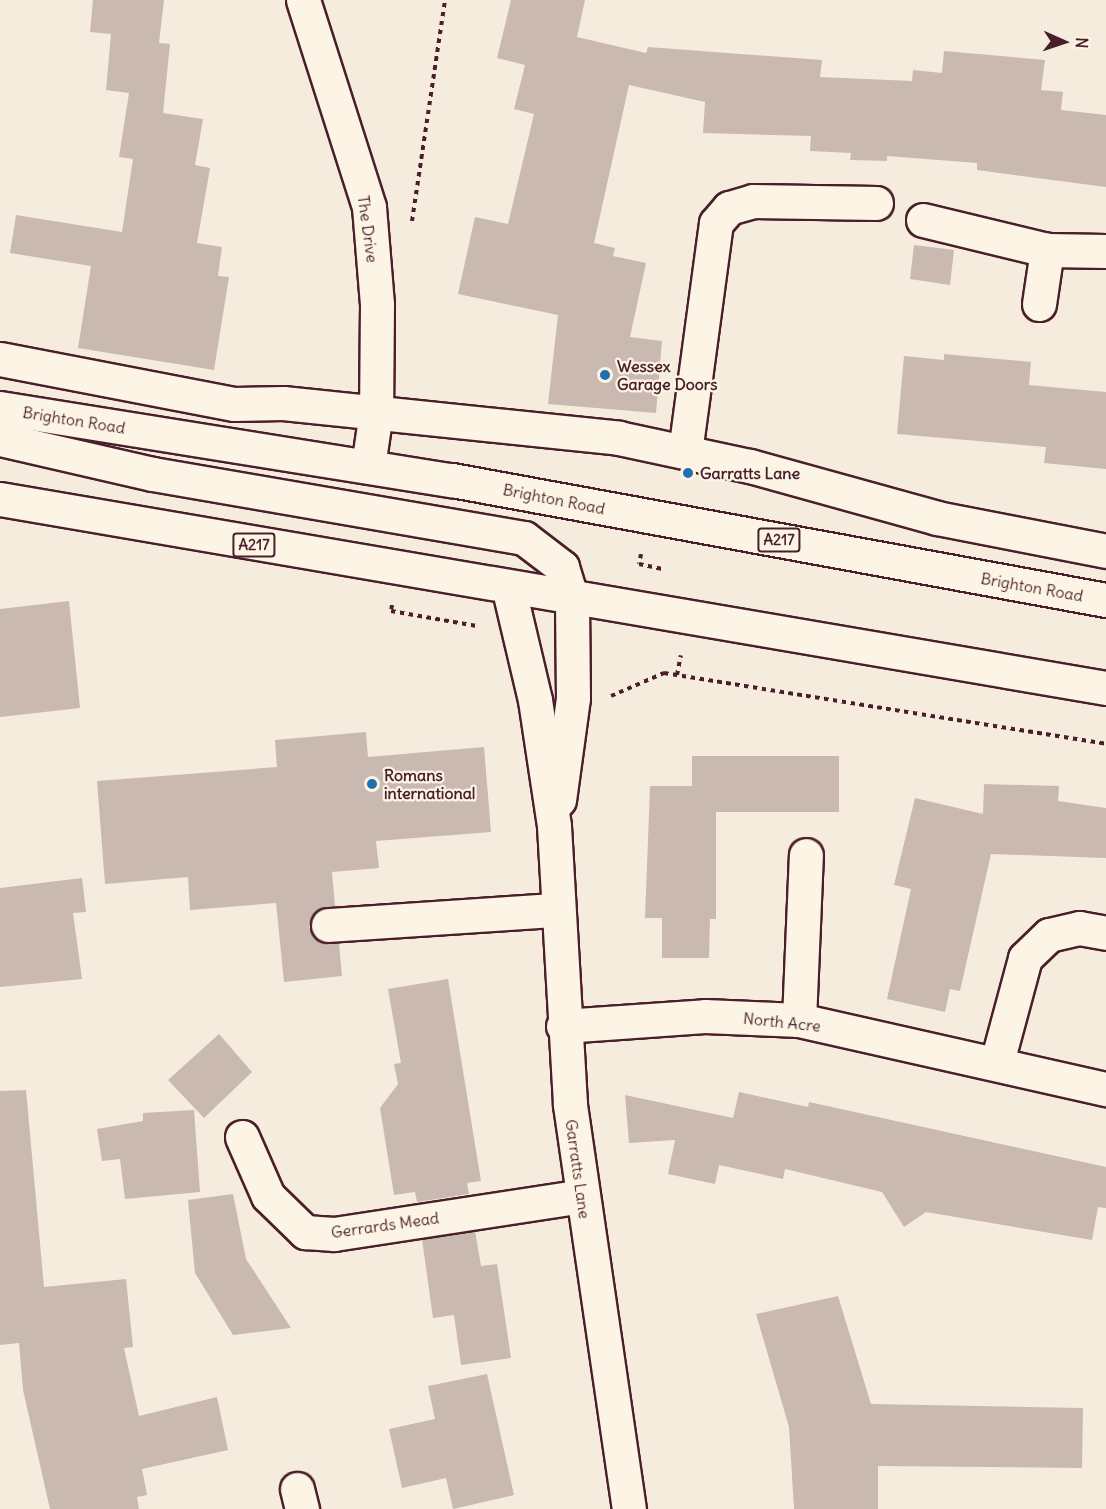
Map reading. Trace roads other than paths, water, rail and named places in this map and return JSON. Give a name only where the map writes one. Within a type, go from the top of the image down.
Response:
[{"type":"main road","name":"The Drive","points":[[303,0],[369,207],[377,304],[376,412],[368,465]]},
{"type":"main road","points":[[685,452],[716,224],[729,208],[753,201],[876,202]]},
{"type":"main road","points":[[923,220],[1047,250],[1106,251]]},
{"type":"main road","points":[[1039,304],[1047,250]]},
{"type":"main road","points":[[0,359],[234,404],[376,412],[608,436],[685,452],[937,518],[1106,551]]},
{"type":"main road","name":"Brighton Road","points":[[0,408],[368,465],[1106,600]]},
{"type":"main road","name":"Garratts Lane","points":[[0,440],[153,474],[524,538],[562,567],[572,600],[573,698],[554,826]]},
{"type":"main road","name":"A217","points":[[0,499],[509,590],[1106,688]]},
{"type":"main road","name":"Garratts Lane","points":[[509,590],[535,700],[554,826],[563,1026],[581,1196],[629,1509]]},
{"type":"main road","points":[[799,1020],[806,855]]},
{"type":"main road","points":[[328,925],[556,910]]},
{"type":"main road","points":[[997,1062],[1025,958],[1049,935],[1079,928],[1106,933]]},
{"type":"main road","name":"North Acre","points":[[563,1026],[705,1016],[799,1020],[997,1062],[1106,1089]]},
{"type":"main road","name":"Gerrards Mead","points":[[242,1137],[268,1197],[305,1232],[334,1234],[581,1196]]},
{"type":"place","name":"Wessex Garage Doors","points":[[605,375]]},
{"type":"place","name":"Garratts Lane","points":[[688,473]]},
{"type":"place","name":"Romans international","points":[[372,784]]}]
